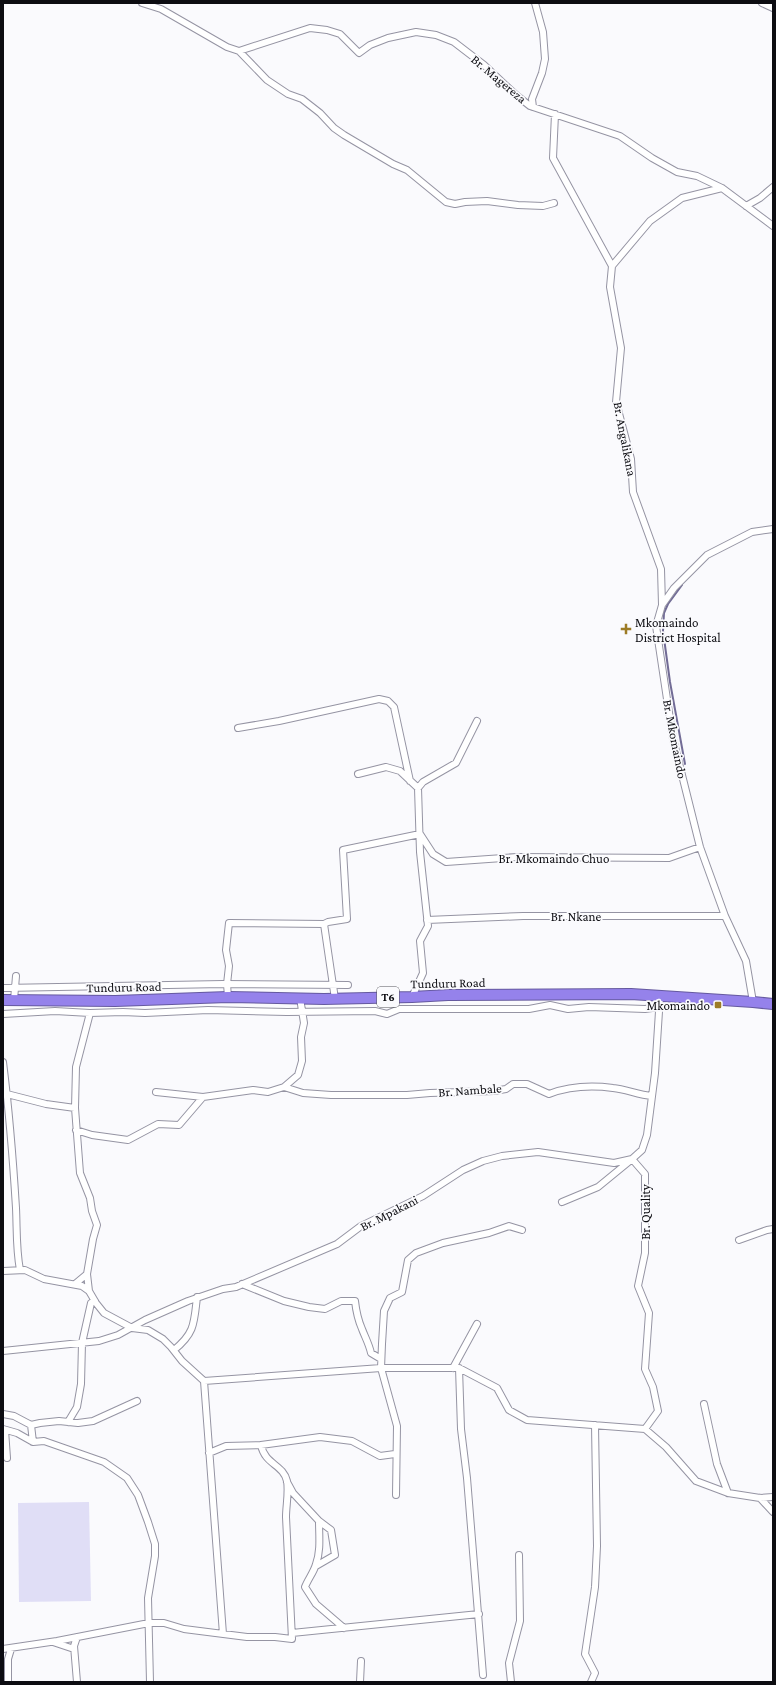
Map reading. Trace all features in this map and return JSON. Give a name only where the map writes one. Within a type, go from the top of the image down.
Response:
[{"type":"highway","name":"Tunduru Road","points":[[3,1000],[115,1001],[228,997],[335,999],[448,995],[631,994],[773,1004]]},
{"type":"street","points":[[142,3],[161,9],[227,47],[239,51],[267,80],[288,94],[302,99],[344,135],[393,164],[407,170],[446,202],[455,204],[487,201],[518,205],[543,206],[554,203]]},
{"type":"street","points":[[533,107],[532,99],[542,73],[545,59],[543,32],[535,3]]},
{"type":"street","points":[[762,3],[773,8]]},
{"type":"street","name":"Br. Magereza","points":[[239,51],[310,28],[327,30],[340,34],[360,53],[370,45],[388,38],[416,32],[436,35],[454,42],[484,65],[516,95],[533,107],[620,136],[652,158],[677,172],[697,176],[722,188],[773,226]]},
{"type":"street","points":[[555,114],[553,158],[612,266],[650,221],[682,198],[722,188]]},
{"type":"street","points":[[746,206],[773,188]]},
{"type":"street","name":"Br. Angalikana","points":[[612,266],[610,287],[621,348],[616,402],[631,459],[633,492],[661,570],[662,605]]},
{"type":"street","name":"Br. Mkomaindo","points":[[753,1002],[746,961],[725,916],[700,847],[673,740],[656,626],[662,605],[674,588],[707,555],[752,532],[773,529]]},
{"type":"street","points":[[238,728],[279,721],[379,699],[388,701],[394,707],[410,781]]},
{"type":"street","points":[[412,997],[423,973],[420,941],[428,926],[420,834],[418,788],[423,782],[456,763],[477,721]]},
{"type":"street","points":[[358,774],[386,767],[400,771],[418,788]]},
{"type":"street","points":[[228,997],[227,984],[229,966],[226,950],[229,923],[324,924],[347,919],[343,850],[420,834]]},
{"type":"street","name":"Br. Mkomaindo Chuo","points":[[420,834],[433,854],[446,862],[517,857],[669,858],[700,847]]},
{"type":"street","name":"Br. Nkane","points":[[427,920],[523,916],[725,916]]},
{"type":"street","points":[[324,924],[335,999]]},
{"type":"street","points":[[14,1000],[16,976]]},
{"type":"street","points":[[3,982],[15,988]]},
{"type":"street","points":[[3,988],[227,984],[348,985]]},
{"type":"street","points":[[562,1202],[598,1187],[642,1150],[647,1135],[655,1073],[660,996]]},
{"type":"street","points":[[156,1092],[203,1098],[253,1090],[268,1092],[284,1087],[298,1075],[302,1061],[301,1037],[304,1023],[300,998]]},
{"type":"street","points":[[3,1014],[55,1010],[90,1013],[145,1013],[208,1010],[246,1012],[260,1010],[287,1012],[375,1011],[387,1014],[399,1009],[529,1009],[550,1005],[568,1009],[589,1007],[645,1009],[659,1007]]},
{"type":"street","points":[[89,1291],[87,1274],[92,1239],[97,1225],[92,1211],[90,1198],[80,1173],[75,1108],[76,1067],[90,1013]]},
{"type":"street","points":[[3,1062],[7,1094],[20,1270]]},
{"type":"street","name":"Br. Nambale","points":[[284,1087],[303,1093],[331,1095],[407,1095],[430,1092],[494,1091],[506,1089],[513,1084],[527,1084],[549,1094],[565,1088],[581,1086],[613,1088],[652,1096]]},
{"type":"street","points":[[7,1094],[46,1104],[75,1108]]},
{"type":"street","points":[[76,1130],[92,1135],[128,1140],[158,1124],[179,1125],[203,1098]]},
{"type":"street","name":"Br. Mpakani","points":[[3,1351],[99,1341],[118,1335],[145,1320],[197,1297],[223,1288],[236,1287],[337,1244],[361,1226],[423,1196],[463,1170],[484,1161],[507,1155],[538,1152],[614,1163],[632,1158]]},
{"type":"street","name":"Br. Quality","points":[[632,1158],[645,1174],[644,1253],[638,1286],[649,1313],[645,1369],[654,1386],[658,1411],[645,1429]]},
{"type":"street","points":[[396,1494],[395,1454],[397,1426],[381,1368],[381,1359],[384,1311],[390,1298],[402,1292],[408,1260],[416,1253],[443,1243],[489,1233],[509,1226],[522,1230]]},
{"type":"street","points":[[739,1240],[773,1229]]},
{"type":"street","points":[[3,1271],[25,1270],[44,1279],[82,1286],[89,1291],[104,1313],[132,1328],[148,1330],[163,1339],[182,1361],[204,1381],[223,1634]]},
{"type":"street","points":[[75,1284],[87,1274]]},
{"type":"street","points":[[242,1284],[284,1301],[309,1307],[325,1309],[341,1301],[355,1301],[357,1314],[369,1343],[371,1353],[381,1359]]},
{"type":"street","points":[[174,1350],[186,1340],[194,1323],[197,1297]]},
{"type":"street","points":[[68,1422],[77,1407],[81,1384],[82,1343],[91,1303],[95,1301]]},
{"type":"street","points":[[477,1324],[456,1368],[479,1614],[483,1675]]},
{"type":"street","points":[[204,1381],[381,1368],[456,1368],[497,1388],[509,1410],[527,1420],[645,1429],[666,1447],[696,1481],[728,1493],[760,1498],[773,1497]]},
{"type":"street","points":[[3,1414],[14,1416],[31,1425],[40,1422],[78,1423],[93,1421],[137,1401]]},
{"type":"street","points":[[704,1404],[717,1464],[728,1493]]},
{"type":"street","points":[[31,1425],[33,1442]]},
{"type":"street","points":[[591,1682],[595,1673],[585,1654],[595,1587],[597,1546],[594,1425]]},
{"type":"street","points":[[7,1458],[4,1430],[17,1433],[33,1442],[44,1441],[104,1462],[127,1478],[138,1496],[148,1522],[154,1544],[155,1556],[148,1598],[150,1682]]},
{"type":"street","points":[[209,1453],[226,1446],[262,1445],[320,1437],[352,1441],[380,1456],[395,1454]]},
{"type":"street","points":[[262,1445],[263,1452],[269,1462],[284,1473],[293,1493],[319,1521],[331,1530],[335,1554],[316,1566]]},
{"type":"street","points":[[3,1649],[52,1642],[149,1623],[164,1623],[184,1630],[247,1637],[275,1637],[292,1639],[286,1506],[287,1482]]},
{"type":"street","points":[[760,1498],[773,1512]]},
{"type":"street","points":[[319,1521],[320,1544],[316,1566],[305,1587],[316,1604],[344,1628]]},
{"type":"street","points":[[511,1682],[509,1663],[520,1621],[519,1555]]},
{"type":"street","points":[[292,1633],[479,1614]]},
{"type":"street","points":[[77,1637],[74,1649],[77,1682]]},
{"type":"street","points":[[52,1642],[74,1649]]},
{"type":"street","points":[[8,1682],[8,1659],[11,1648]]},
{"type":"street","points":[[360,1682],[361,1661]]},
{"type":"shaded area","points":[[89,1502],[91,1601],[19,1602],[18,1503]]},
{"type":"waterway","points":[[682,585],[668,604],[664,613],[663,631],[670,682],[685,764]]},
{"type":"place","name":"Mkomaindo District Hospital","points":[[626,629]]},
{"type":"place","name":"Mkomaindo","points":[[718,1005]]}]
